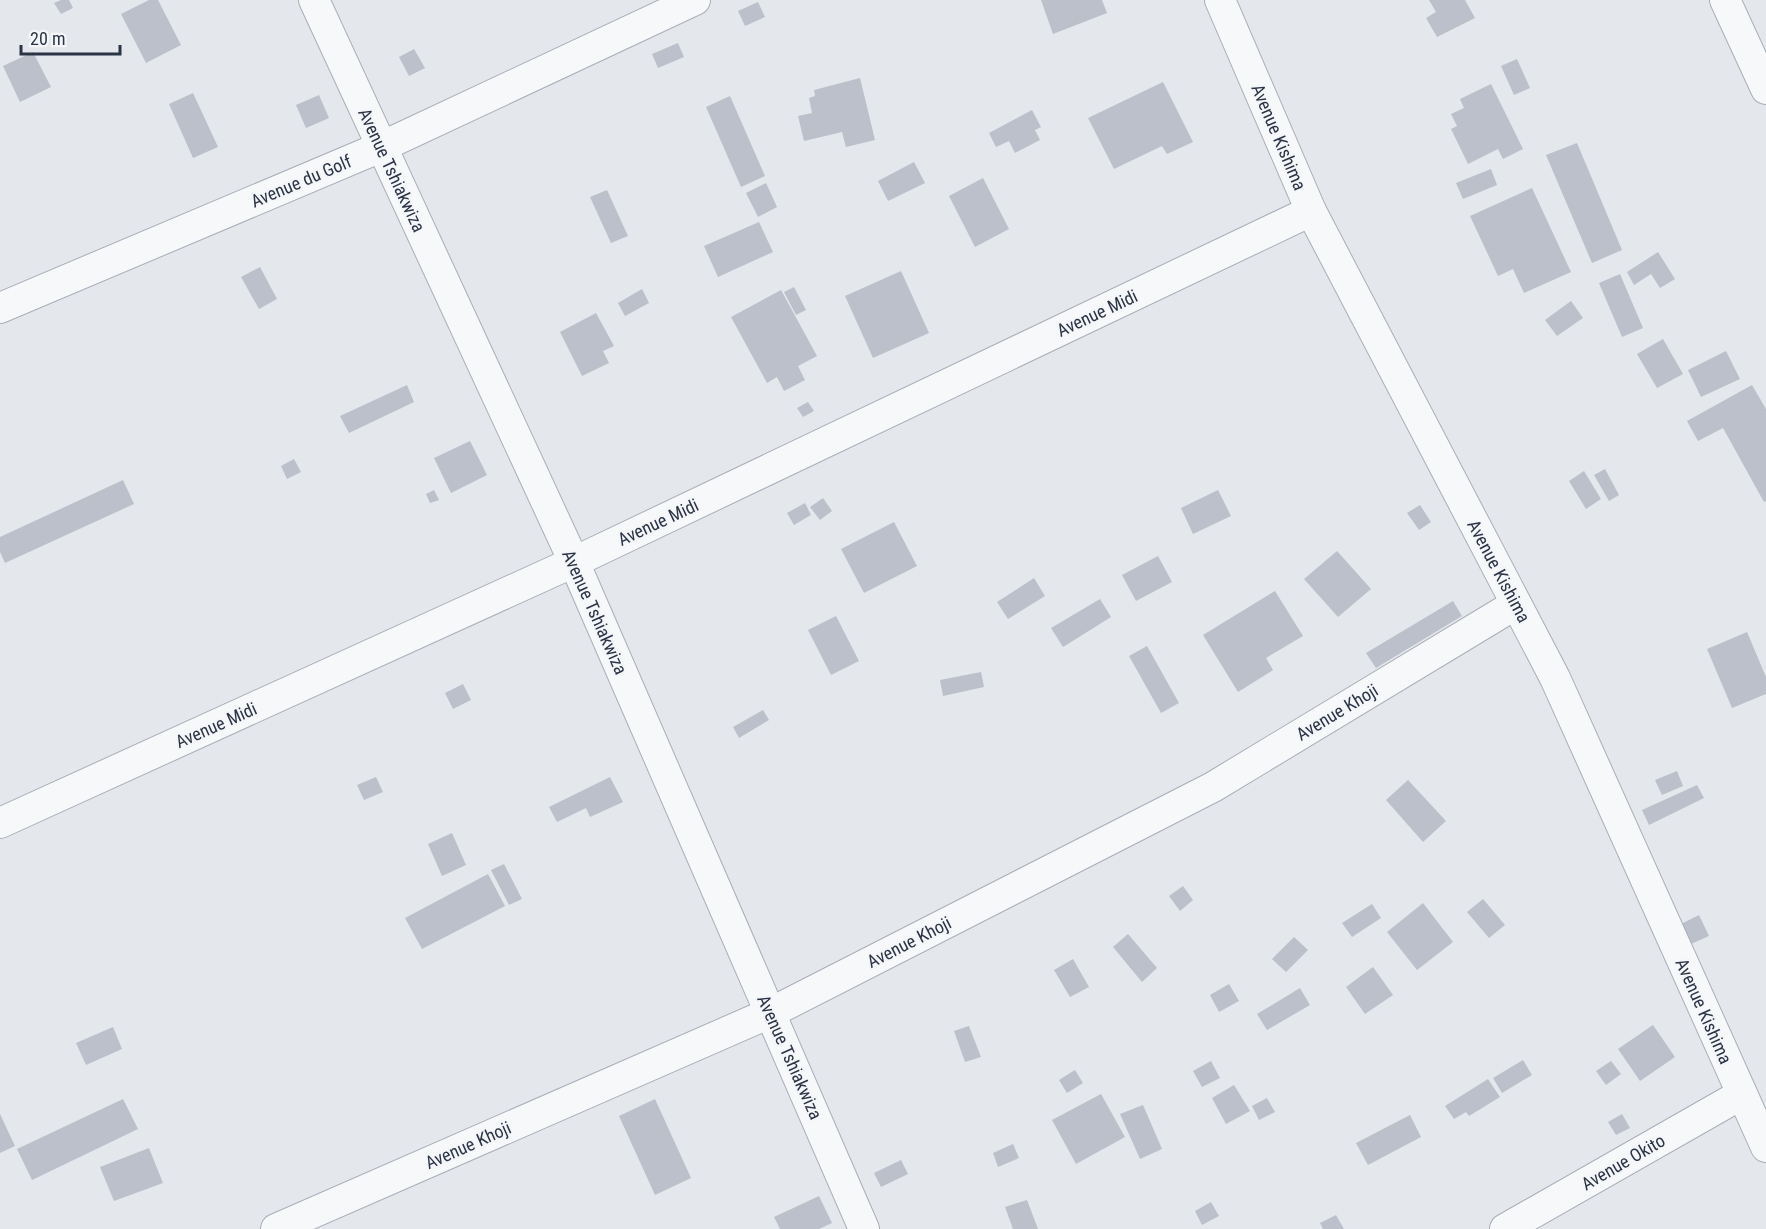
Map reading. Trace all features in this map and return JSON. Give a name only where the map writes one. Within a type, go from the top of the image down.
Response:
[{"type":"street","name":"Avenue Tshiakwiza","points":[[314,0],[574,562],[864,1229]]},
{"type":"street","name":"Avenue du Golf","points":[[0,308],[381,147],[695,0]]},
{"type":"street","name":"Avenue Kishima","points":[[1220,0],[1311,211],[1554,678],[1766,1147]]},
{"type":"street","points":[[1725,0],[1766,89]]},
{"type":"street","name":"Avenue Midi","points":[[0,823],[574,562],[1311,211]]},
{"type":"street","name":"Avenue Khoji","points":[[276,1229],[770,1013],[1213,787],[1516,604]]},
{"type":"street","name":"Avenue Okito","points":[[1505,1229],[1742,1094]]},
{"type":"building","points":[[69,0],[73,8],[61,14],[54,3]]},
{"type":"building","points":[[149,0],[158,0],[181,45],[146,63],[121,14]]},
{"type":"building","points":[[1041,0],[1102,0],[1107,13],[1053,34]]},
{"type":"building","points":[[1429,0],[1465,0],[1475,18],[1437,37],[1426,18],[1436,12]]},
{"type":"building","points":[[758,2],[765,17],[745,26],[738,11]]},
{"type":"building","points":[[678,43],[684,57],[658,68],[652,54]]},
{"type":"building","points":[[414,49],[425,68],[409,76],[399,57]]},
{"type":"building","points":[[33,52],[51,87],[20,102],[3,66]]},
{"type":"building","points":[[1517,59],[1530,88],[1514,95],[1501,66]]},
{"type":"building","points":[[860,78],[875,140],[846,147],[842,132],[804,141],[798,116],[812,113],[809,98],[815,96],[814,90]]},
{"type":"building","points":[[1163,82],[1193,142],[1167,154],[1162,146],[1114,169],[1088,118]]},
{"type":"building","points":[[1491,84],[1523,149],[1503,159],[1498,149],[1468,164],[1451,129],[1457,126],[1451,114],[1464,108],[1460,99]]},
{"type":"building","points":[[193,93],[218,147],[193,158],[169,104]]},
{"type":"building","points":[[319,95],[329,118],[306,128],[296,105]]},
{"type":"building","points":[[730,96],[765,176],[741,187],[706,107]]},
{"type":"building","points":[[1032,110],[1041,127],[1035,130],[1040,140],[1015,153],[1009,141],[996,147],[989,133]]},
{"type":"building","points":[[1577,143],[1622,250],[1592,263],[1546,155]]},
{"type":"building","points":[[914,162],[925,183],[888,201],[878,181]]},
{"type":"building","points":[[1491,169],[1497,185],[1463,199],[1456,183]]},
{"type":"building","points":[[983,178],[1009,229],[975,247],[949,196]]},
{"type":"building","points":[[766,183],[777,207],[758,217],[746,193]]},
{"type":"building","points":[[1532,188],[1571,272],[1524,293],[1513,269],[1498,276],[1470,216]]},
{"type":"building","points":[[607,190],[628,236],[611,243],[590,197]]},
{"type":"building","points":[[759,222],[773,252],[718,277],[704,246]]},
{"type":"building","points":[[1658,252],[1675,279],[1660,288],[1651,274],[1634,285],[1627,272]]},
{"type":"building","points":[[260,267],[277,299],[259,309],[241,277]]},
{"type":"building","points":[[901,271],[929,333],[873,358],[845,296]]},
{"type":"building","points":[[1620,274],[1643,328],[1622,337],[1599,283]]},
{"type":"building","points":[[794,287],[806,310],[796,315],[784,292]]},
{"type":"building","points":[[642,289],[649,303],[625,316],[618,303]]},
{"type":"building","points":[[781,290],[817,356],[798,366],[805,380],[784,391],[777,377],[767,383],[731,317]]},
{"type":"building","points":[[1571,301],[1583,318],[1557,336],[1545,320]]},
{"type":"building","points":[[596,313],[614,346],[603,351],[609,363],[582,376],[560,332]]},
{"type":"building","points":[[1663,339],[1683,374],[1657,388],[1637,354]]},
{"type":"building","points":[[1726,351],[1740,379],[1701,397],[1688,370]]},
{"type":"building","points":[[407,385],[414,402],[349,433],[340,416]]},
{"type":"building","points":[[1752,385],[1766,409],[1766,501],[1764,502],[1723,428],[1698,441],[1687,421]]},
{"type":"building","points":[[808,402],[814,411],[803,417],[797,408]]},
{"type":"building","points":[[470,441],[487,475],[451,493],[434,458]]},
{"type":"building","points":[[294,459],[301,472],[287,479],[281,466]]},
{"type":"building","points":[[1605,469],[1619,495],[1609,501],[1594,475]]},
{"type":"building","points":[[1584,471],[1601,499],[1586,509],[1569,481]]},
{"type":"building","points":[[123,480],[134,504],[5,563],[0,552],[0,537]]},
{"type":"building","points":[[434,490],[439,500],[430,503],[426,494]]},
{"type":"building","points":[[1218,490],[1231,516],[1193,534],[1181,508]]},
{"type":"building","points":[[823,498],[832,511],[820,520],[810,507]]},
{"type":"building","points":[[805,503],[811,515],[794,525],[787,513]]},
{"type":"building","points":[[1420,505],[1431,522],[1419,530],[1407,513]]},
{"type":"building","points":[[894,522],[917,566],[864,593],[841,549]]},
{"type":"building","points":[[1337,551],[1371,589],[1338,617],[1304,579]]},
{"type":"building","points":[[1158,556],[1172,582],[1136,601],[1122,575]]},
{"type":"building","points":[[1034,578],[1045,596],[1008,619],[997,602]]},
{"type":"building","points":[[1275,591],[1303,636],[1266,658],[1273,670],[1238,692],[1203,635]]},
{"type":"building","points":[[1100,599],[1111,617],[1063,647],[1051,628]]},
{"type":"building","points":[[1453,601],[1462,616],[1376,668],[1366,653]]},
{"type":"building","points":[[836,616],[859,661],[831,675],[808,630]]},
{"type":"building","points":[[1747,632],[1766,677],[1766,694],[1732,708],[1707,649]]},
{"type":"building","points":[[1147,646],[1179,703],[1161,713],[1129,656]]},
{"type":"building","points":[[981,672],[984,687],[943,696],[940,680]]},
{"type":"building","points":[[463,684],[471,700],[453,709],[445,693]]},
{"type":"building","points":[[763,710],[769,720],[739,738],[733,727]]},
{"type":"building","points":[[1677,771],[1683,786],[1662,795],[1655,780]]},
{"type":"building","points":[[376,777],[383,792],[364,800],[357,785]]},
{"type":"building","points":[[610,777],[623,802],[590,817],[586,808],[557,822],[549,807]]},
{"type":"building","points":[[1408,780],[1446,821],[1423,842],[1386,800]]},
{"type":"building","points":[[1697,785],[1704,798],[1649,825],[1642,810]]},
{"type":"building","points":[[452,833],[466,865],[442,876],[428,844]]},
{"type":"building","points":[[504,864],[522,899],[509,905],[491,870]]},
{"type":"building","points":[[488,874],[505,906],[422,949],[405,918]]},
{"type":"building","points":[[1183,886],[1193,900],[1180,911],[1169,896]]},
{"type":"building","points":[[1483,899],[1505,925],[1489,938],[1467,912]]},
{"type":"building","points":[[1423,903],[1453,942],[1417,970],[1387,932]]},
{"type":"building","points":[[1372,904],[1381,918],[1352,937],[1342,923]]},
{"type":"building","points":[[1699,915],[1709,936],[1691,944],[1681,924]]},
{"type":"building","points":[[1128,934],[1157,968],[1142,982],[1113,947]]},
{"type":"building","points":[[1294,937],[1308,950],[1286,972],[1272,959]]},
{"type":"building","points":[[1073,959],[1089,987],[1070,997],[1054,970]]},
{"type":"building","points":[[1373,967],[1393,995],[1365,1014],[1346,987]]},
{"type":"building","points":[[1229,984],[1239,1001],[1219,1012],[1210,995]]},
{"type":"building","points":[[1300,988],[1310,1005],[1267,1030],[1257,1014]]},
{"type":"building","points":[[1653,1025],[1675,1057],[1640,1081],[1618,1049]]},
{"type":"building","points":[[969,1026],[981,1057],[965,1062],[954,1031]]},
{"type":"building","points":[[113,1027],[122,1049],[86,1065],[76,1043]]},
{"type":"building","points":[[1523,1060],[1532,1075],[1502,1093],[1493,1078]]},
{"type":"building","points":[[1211,1061],[1220,1078],[1202,1087],[1193,1071]]},
{"type":"building","points":[[1611,1061],[1621,1074],[1606,1085],[1596,1071]]},
{"type":"building","points":[[1075,1070],[1083,1083],[1067,1093],[1059,1080]]},
{"type":"building","points":[[1488,1079],[1500,1097],[1469,1116],[1466,1112],[1454,1119],[1445,1106]]},
{"type":"building","points":[[1234,1085],[1250,1111],[1226,1124],[1212,1098]]},
{"type":"building","points":[[1101,1094],[1125,1137],[1076,1164],[1052,1120]]},
{"type":"building","points":[[1267,1098],[1275,1112],[1259,1120],[1252,1106]]},
{"type":"building","points":[[123,1099],[138,1129],[32,1180],[17,1149]]},
{"type":"building","points":[[655,1099],[691,1178],[655,1195],[619,1116]]},
{"type":"building","points":[[1143,1105],[1162,1149],[1140,1159],[1120,1114]]},
{"type":"building","points":[[0,1114],[15,1146],[0,1153]]},
{"type":"building","points":[[1622,1114],[1630,1128],[1616,1135],[1608,1122]]},
{"type":"building","points":[[1410,1115],[1421,1137],[1368,1165],[1356,1143]]},
{"type":"building","points":[[1013,1144],[1019,1158],[998,1167],[993,1153]]},
{"type":"building","points":[[149,1148],[163,1183],[114,1201],[100,1167]]},
{"type":"building","points":[[901,1160],[908,1174],[881,1187],[874,1173]]},
{"type":"building","points":[[819,1196],[832,1223],[819,1229],[780,1229],[774,1217]]},
{"type":"building","points":[[1027,1200],[1038,1229],[1013,1229],[1005,1207]]},
{"type":"building","points":[[1211,1202],[1219,1216],[1202,1225],[1195,1211]]},
{"type":"building","points":[[1336,1215],[1344,1229],[1323,1229],[1320,1223]]}]
